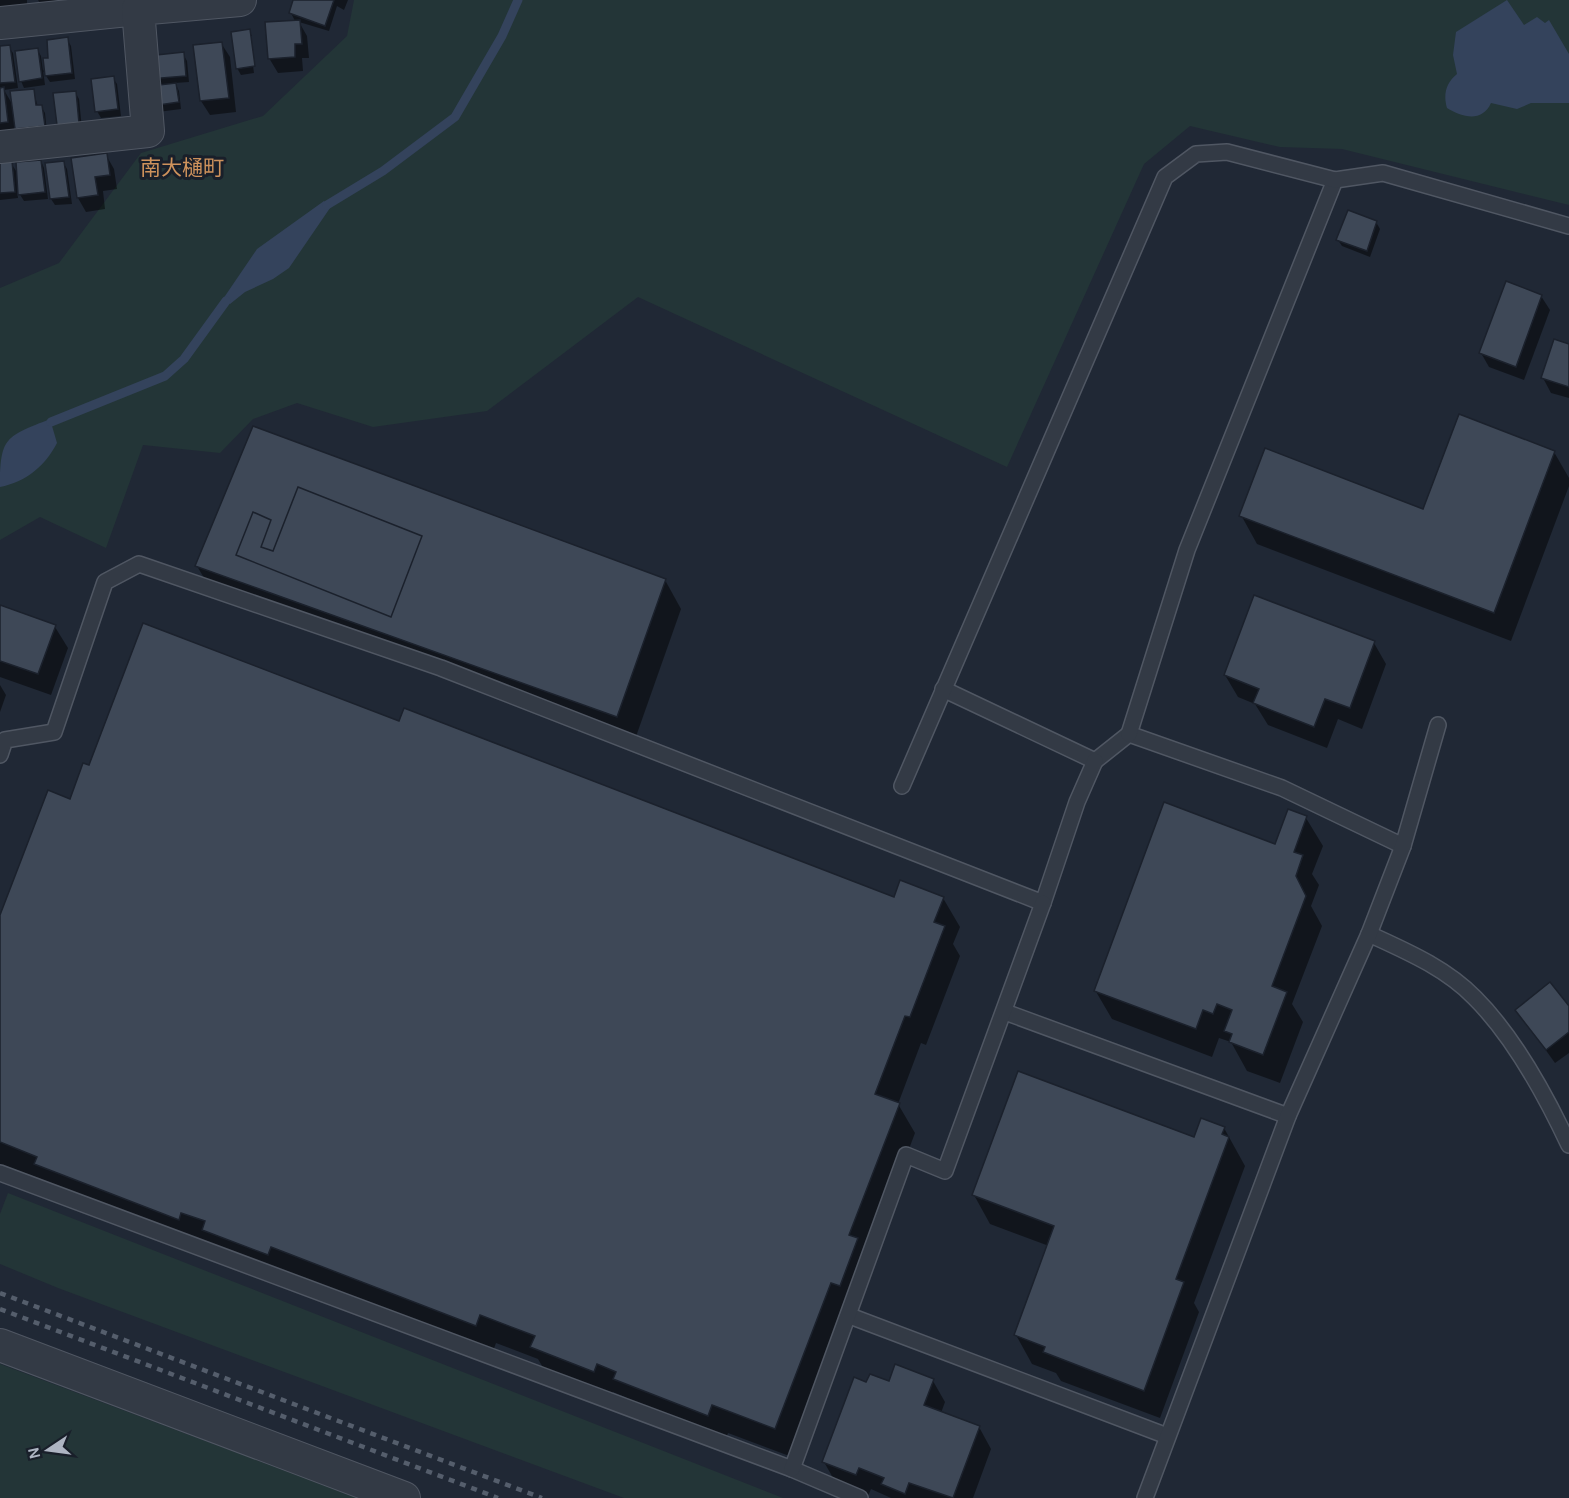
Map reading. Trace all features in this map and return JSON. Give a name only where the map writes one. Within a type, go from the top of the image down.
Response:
[{"type":"street","points":[[0,23],[240,0]]},
{"type":"street","points":[[0,147],[148,131],[138,9]]},
{"type":"street","points":[[0,1345],[404,1498]]},
{"type":"lane","points":[[902,786],[1165,177],[1196,154],[1227,152],[1335,180],[1383,173],[1569,226]]},
{"type":"lane","points":[[792,1469],[850,1316],[906,1155],[945,1171],[1005,1012],[1077,802],[1095,761],[1129,734],[1187,550],[1335,180]]},
{"type":"lane","points":[[0,755],[5,740],[54,732],[105,582],[139,564],[441,668],[1043,903]]},
{"type":"lane","points":[[943,689],[1095,761]]},
{"type":"lane","points":[[1145,1498],[1288,1116],[1369,934],[1404,846],[1438,725]]},
{"type":"lane","points":[[1129,734],[1282,788],[1404,846]]},
{"type":"lane","points":[[1369,934],[1428,962],[1474,997],[1502,1031],[1551,1107],[1569,1145]]},
{"type":"lane","points":[[1005,1012],[1288,1116]]},
{"type":"lane","points":[[0,1173],[792,1469],[860,1498]]},
{"type":"lane","points":[[850,1316],[1167,1436]]},
{"type":"shaded area","points":[[354,0],[1569,0],[1569,205],[1342,149],[1280,147],[1190,126],[1144,164],[1007,467],[638,297],[487,411],[373,427],[297,403],[253,419],[220,453],[143,445],[106,548],[40,517],[0,540],[0,288],[59,263],[141,153],[263,116],[347,36]]},
{"type":"shaded area","points":[[8,1193],[783,1498],[624,1498],[58,1288],[0,1264],[0,1214]]},
{"type":"shaded area","points":[[0,1364],[357,1498],[0,1498]]},
{"type":"water","points":[[1507,0],[1524,25],[1537,17],[1545,23],[1549,20],[1569,54],[1569,103],[1531,103],[1517,109],[1491,103],[1477,116],[1465,116],[1447,108],[1445,98],[1448,85],[1457,74],[1453,55],[1456,32]]},
{"type":"water","points":[[324,201],[330,208],[289,268],[273,279],[245,292],[230,304],[223,299],[257,249]]},
{"type":"water","points":[[50,419],[57,443],[47,459],[26,477],[0,487],[2,457],[8,441],[24,430]]},
{"type":"building","points":[[293,0],[334,0],[325,26],[289,13]]},
{"type":"building","points":[[300,20],[302,44],[295,44],[295,57],[268,59],[265,22]]},
{"type":"building","points":[[250,29],[255,66],[236,69],[231,32]]},
{"type":"building","points":[[68,37],[72,73],[45,76],[43,58],[48,58],[47,40]]},
{"type":"building","points":[[222,42],[229,98],[200,101],[193,45]]},
{"type":"building","points":[[10,45],[15,82],[0,83],[0,46]]},
{"type":"building","points":[[38,48],[42,78],[19,82],[15,51]]},
{"type":"building","points":[[184,52],[186,76],[149,79],[147,56]]},
{"type":"building","points":[[114,76],[118,109],[95,112],[91,79]]},
{"type":"building","points":[[176,83],[179,102],[152,106],[150,86]]},
{"type":"building","points":[[4,87],[8,122],[0,123],[0,88]]},
{"type":"building","points":[[34,89],[36,105],[42,105],[45,126],[15,129],[10,91]]},
{"type":"building","points":[[76,91],[79,123],[57,125],[53,93]]},
{"type":"building","points":[[107,153],[110,175],[95,177],[98,195],[77,198],[71,158]]},
{"type":"building","points":[[41,160],[45,192],[18,195],[16,162]]},
{"type":"building","points":[[12,161],[15,192],[0,193],[0,162]]},
{"type":"building","points":[[64,161],[69,197],[50,199],[45,163]]},
{"type":"building","points":[[1348,210],[1377,221],[1367,251],[1336,240]]},
{"type":"building","points":[[1506,281],[1542,295],[1516,367],[1479,353]]},
{"type":"building","points":[[1554,339],[1569,344],[1569,387],[1541,378]]},
{"type":"building","points":[[1459,414],[1555,451],[1494,613],[1239,516],[1265,448],[1423,509]]},
{"type":"building","points":[[253,426],[666,579],[617,717],[195,566]]},
{"type":"building","points":[[298,487],[422,536],[391,617],[236,555],[253,512],[271,520],[261,547],[273,551]]},
{"type":"building","points":[[1254,595],[1375,641],[1350,708],[1325,699],[1314,727],[1253,703],[1259,689],[1224,675]]},
{"type":"building","points":[[0,605],[56,625],[38,674],[0,661]]},
{"type":"building","points":[[143,623],[399,721],[404,708],[894,897],[900,880],[944,897],[934,922],[945,926],[910,1017],[905,1016],[875,1094],[900,1103],[849,1235],[858,1238],[840,1286],[831,1283],[775,1429],[712,1405],[708,1416],[613,1379],[616,1372],[597,1364],[594,1372],[530,1347],[535,1336],[480,1315],[476,1326],[271,1247],[268,1255],[202,1230],[205,1221],[181,1213],[179,1220],[34,1164],[37,1157],[0,1142],[0,915],[48,790],[70,799],[83,763],[89,765]]},
{"type":"building","points":[[1164,802],[1275,844],[1288,809],[1307,816],[1294,852],[1303,855],[1296,876],[1306,896],[1272,986],[1287,992],[1263,1055],[1229,1042],[1232,1034],[1224,1031],[1232,1010],[1217,1004],[1213,1014],[1203,1010],[1196,1029],[1094,991]]},
{"type":"building","points":[[1550,982],[1569,1006],[1569,1032],[1546,1050],[1515,1010]]},
{"type":"building","points":[[1018,1071],[1194,1137],[1201,1118],[1225,1127],[1222,1134],[1229,1137],[1176,1279],[1184,1282],[1144,1391],[1043,1352],[1045,1347],[1014,1335],[1054,1226],[972,1195]]},
{"type":"building","points":[[895,1364],[934,1379],[924,1405],[980,1426],[953,1498],[909,1483],[905,1494],[881,1484],[884,1478],[859,1468],[856,1475],[822,1462],[854,1377],[866,1382],[870,1374],[889,1381]]},
{"type":"waterway","points":[[327,205],[383,171],[455,117],[502,36],[518,0]]},
{"type":"waterway","points":[[51,422],[165,376],[184,359],[226,301]]},
{"type":"railway","points":[[0,1293],[542,1498]]},
{"type":"railway","points":[[0,1309],[498,1498]]},
{"type":"district","name":"南大樋町","points":[[182,168]]}]
